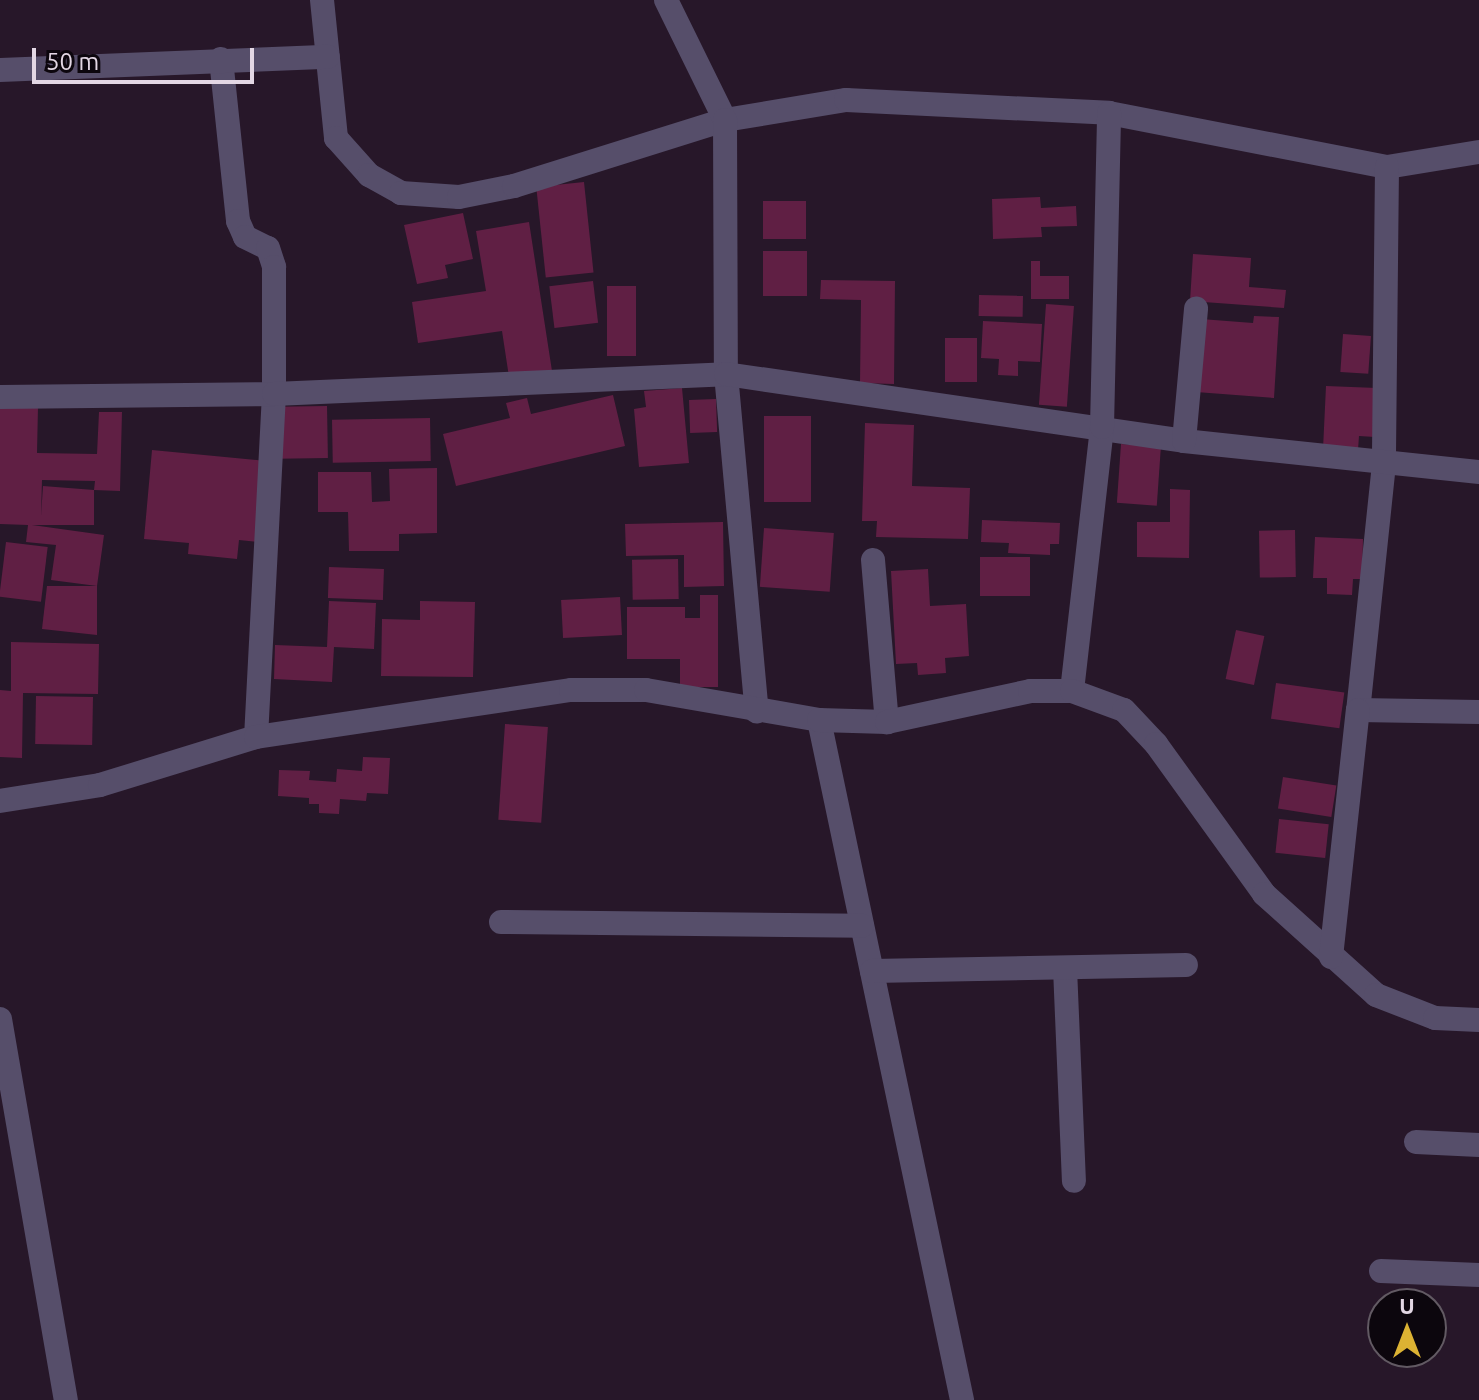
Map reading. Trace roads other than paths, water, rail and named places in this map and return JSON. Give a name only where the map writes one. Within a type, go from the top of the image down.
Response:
[{"type":"street","points":[[322,0],[336,138],[369,175],[401,193],[459,197],[514,186],[725,120],[846,100],[1109,113],[1387,167],[1479,152]]},
{"type":"street","points":[[666,0],[725,120],[726,374],[757,712]]},
{"type":"street","points":[[0,70],[328,57]]},
{"type":"street","points":[[221,59],[238,221],[245,237],[268,248],[274,267],[274,394],[256,737]]},
{"type":"street","points":[[1072,691],[1102,427],[1109,113]]},
{"type":"street","points":[[1331,957],[1384,464],[1387,167]]},
{"type":"street","points":[[1184,441],[1196,309]]},
{"type":"street","points":[[0,397],[274,394],[726,374],[1184,441],[1479,472]]},
{"type":"street","points":[[873,560],[887,722]]},
{"type":"street","points":[[0,801],[100,785],[256,737],[571,690],[646,690],[757,712],[819,720],[887,722],[1030,691],[1072,691],[1124,710],[1156,744],[1264,894],[1376,995],[1435,1018],[1479,1020]]},
{"type":"street","points":[[1358,710],[1479,712]]},
{"type":"street","points":[[819,720],[962,1400]]},
{"type":"street","points":[[501,922],[862,926]]},
{"type":"street","points":[[872,971],[1186,965]]},
{"type":"street","points":[[1065,968],[1074,1181]]},
{"type":"street","points":[[0,1019],[66,1400]]},
{"type":"street","points":[[1416,1142],[1479,1145]]},
{"type":"street","points":[[1381,1271],[1479,1275]]}]
